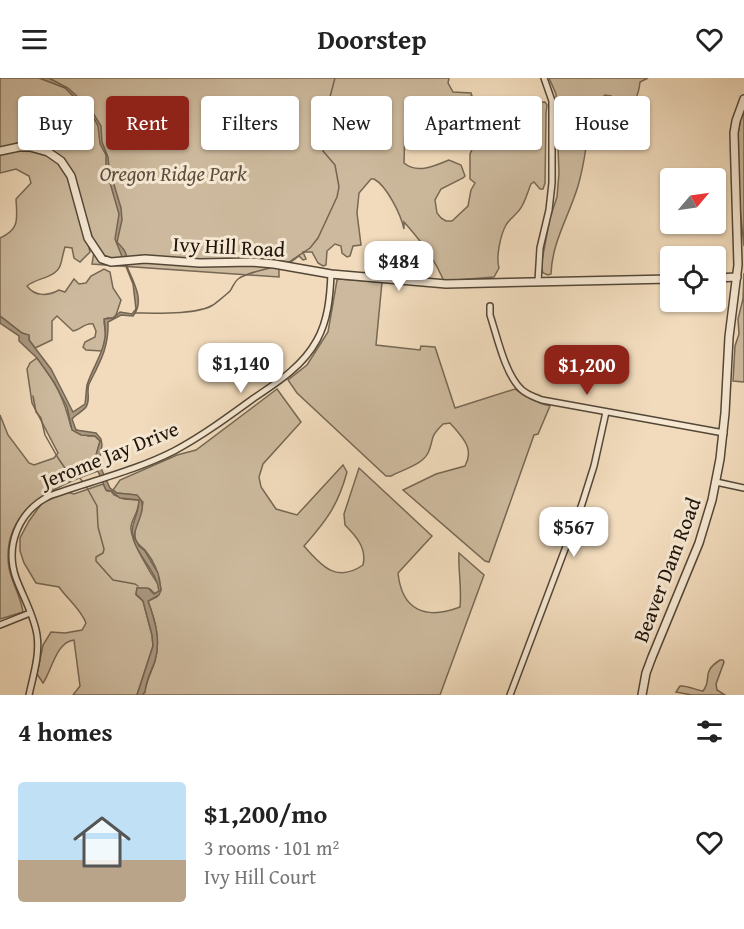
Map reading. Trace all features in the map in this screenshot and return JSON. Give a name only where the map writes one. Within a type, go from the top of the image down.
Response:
[{"type":"street","points":[[538,282],[540,248],[549,210],[552,183],[552,101],[544,78]]},
{"type":"street","name":"Beaver Dam Road","points":[[642,695],[652,657],[699,543],[716,482],[724,433],[729,337],[739,249],[734,131],[744,99]]},
{"type":"street","name":"Ivy Hill Road","points":[[0,151],[19,147],[40,149],[62,161],[71,176],[83,222],[94,250],[106,261],[252,262],[331,274],[446,284],[660,279]]},
{"type":"street","name":"Jerome Jay Drive","points":[[29,695],[38,645],[37,633],[14,570],[12,550],[16,530],[27,513],[41,500],[73,487],[145,464],[190,442],[292,370],[310,351],[322,329],[329,305],[331,274]]},
{"type":"street","points":[[726,278],[737,278]]},
{"type":"street","points":[[490,306],[490,315],[508,367],[521,389],[542,400],[724,433]]},
{"type":"street","points":[[510,695],[582,504],[594,466],[606,412]]},
{"type":"street","points":[[716,482],[744,488]]},
{"type":"street","points":[[0,625],[30,613]]},
{"type":"green space","name":"Oregon Ridge Park","points":[[0,78],[449,78],[448,83],[453,92],[471,93],[472,96],[404,96],[404,163],[415,168],[432,166],[449,160],[461,165],[465,176],[441,189],[435,200],[437,213],[441,218],[452,221],[468,206],[475,183],[470,179],[472,150],[542,150],[542,102],[547,105],[545,183],[543,189],[540,189],[534,182],[531,184],[525,201],[506,225],[499,246],[499,268],[494,277],[444,281],[427,250],[404,222],[404,229],[393,201],[374,179],[371,179],[359,193],[357,213],[361,245],[353,246],[350,256],[347,257],[342,253],[341,246],[335,244],[327,251],[326,265],[323,266],[318,263],[312,252],[303,252],[306,259],[303,260],[299,256],[291,262],[279,261],[279,277],[92,264],[95,246],[76,185],[49,150],[94,150],[94,96],[18,96],[18,149],[0,149]]},
{"type":"green space","points":[[549,78],[648,78],[640,82],[637,96],[556,96]]},
{"type":"green space","points":[[744,108],[744,246],[737,157],[740,123]]},
{"type":"green space","points":[[28,150],[47,154],[62,166],[69,176],[78,201],[90,252],[80,262],[74,258],[72,248],[65,247],[58,270],[27,286],[38,294],[59,290],[65,292],[74,279],[79,284],[86,283],[91,276],[104,269],[110,272],[113,288],[121,300],[116,315],[113,318],[107,318],[104,322],[106,337],[102,351],[86,350],[83,347],[85,342],[95,337],[96,331],[93,324],[73,331],[57,316],[52,321],[52,340],[35,348],[29,336],[0,316],[0,238],[14,227],[17,218],[16,199],[31,183],[29,176],[16,169],[0,173],[0,154]]},
{"type":"green space","points":[[558,150],[585,150],[580,178],[554,251],[551,274],[548,275],[543,273],[541,266],[550,218],[557,197]]},
{"type":"green space","points":[[744,273],[744,382],[733,381]]},
{"type":"green space","points":[[339,279],[382,282],[376,345],[420,350],[421,346],[435,347],[455,408],[515,389],[532,400],[550,406],[538,434],[534,435],[489,562],[485,561],[403,490],[436,474],[465,466],[469,454],[468,448],[450,423],[443,424],[435,433],[428,453],[421,461],[391,476],[386,476],[297,393],[288,380],[307,365],[328,332]]},
{"type":"green space","points":[[37,358],[58,390],[71,427],[88,436],[95,436],[100,441],[95,460],[98,471],[48,493],[22,516],[13,530],[8,548],[9,568],[23,612],[0,619],[0,415],[8,435],[29,463],[34,465],[54,458],[58,453],[32,403],[27,369],[30,363]]},
{"type":"green space","points":[[277,389],[301,422],[263,464],[259,477],[261,487],[276,509],[297,515],[343,465],[347,472],[331,512],[304,546],[317,560],[330,570],[345,573],[363,565],[362,548],[357,538],[345,525],[344,514],[359,468],[432,536],[398,573],[400,586],[410,604],[426,612],[437,613],[460,607],[459,553],[484,575],[440,695],[142,695],[145,692],[157,653],[155,623],[148,601],[157,597],[161,590],[158,574],[151,559],[135,538],[143,502],[135,495],[117,493],[113,490],[120,480],[177,455],[196,450]]},
{"type":"green space","points":[[103,484],[107,491],[111,491],[114,495],[124,499],[139,500],[131,527],[132,533],[142,557],[158,584],[159,591],[155,594],[150,589],[137,588],[136,595],[143,601],[153,646],[137,695],[73,695],[80,686],[74,640],[68,642],[59,651],[43,683],[37,674],[43,645],[51,632],[65,633],[82,630],[86,623],[77,608],[59,587],[36,583],[24,563],[20,551],[20,538],[42,503],[67,492],[74,494]]},
{"type":"green space","points":[[720,660],[724,662],[716,684],[717,690],[725,695],[692,695],[676,692],[680,686],[703,691],[710,668]]},
{"type":"shaded area","points":[[39,78],[49,78],[68,88],[77,96],[73,96],[65,88]]},
{"type":"shaded area","points":[[94,115],[101,126],[102,142],[108,157],[121,208],[122,220],[117,242],[125,252],[127,267],[137,292],[138,305],[133,316],[121,315],[108,322],[105,347],[89,384],[87,404],[72,419],[76,430],[96,433],[101,439],[99,464],[110,488],[117,493],[137,495],[141,500],[142,510],[134,537],[158,573],[161,590],[159,595],[148,601],[155,623],[157,653],[145,692],[142,695],[137,695],[153,646],[143,601],[136,594],[137,588],[148,588],[154,594],[159,591],[158,584],[132,535],[139,500],[120,498],[106,490],[94,462],[100,441],[95,436],[81,435],[72,430],[67,407],[54,382],[37,358],[19,341],[19,336],[0,323],[0,316],[22,333],[29,335],[29,340],[51,369],[73,412],[85,404],[87,385],[105,338],[104,319],[113,318],[120,312],[132,314],[136,309],[133,284],[115,239],[119,214],[106,169],[106,155],[100,144]]},
{"type":"waterway","points":[[289,262],[310,248],[318,238],[337,197],[339,187],[335,165],[323,151],[324,135],[318,121],[318,116],[327,108],[335,78]]},
{"type":"waterway","points":[[135,313],[175,313],[206,308],[229,292],[238,279],[273,267]]},
{"type":"waterway","points":[[33,396],[36,412],[41,418],[45,435],[58,458],[67,471],[78,476],[83,482]]},
{"type":"waterway","points":[[78,476],[83,471],[83,464]]},
{"type":"waterway","points":[[86,486],[97,506],[98,527],[104,549],[103,553],[96,557],[96,561],[113,580],[138,586]]}]
